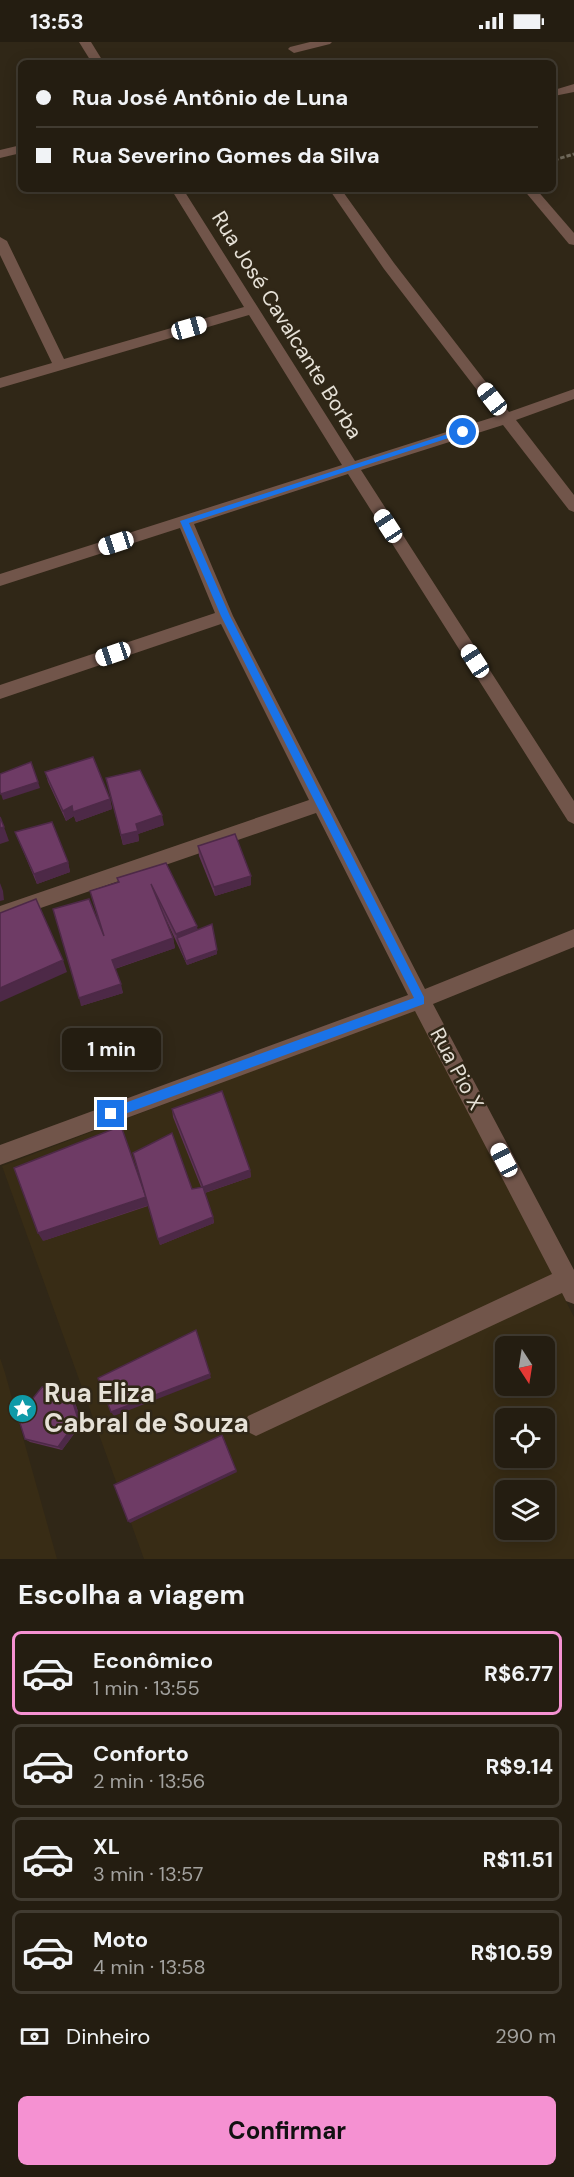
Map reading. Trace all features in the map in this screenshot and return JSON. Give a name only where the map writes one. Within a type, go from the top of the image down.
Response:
[{"type":"street","points":[[85,42],[96,60]]},
{"type":"street","points":[[294,49],[326,42]]},
{"type":"street","points":[[556,92],[574,88]]},
{"type":"street","points":[[0,154],[18,150]]},
{"type":"street","name":"Rua José Cavalcante Borba","points":[[179,192],[254,309],[351,468],[574,816]]},
{"type":"street","points":[[336,192],[389,266],[574,506]]},
{"type":"street","points":[[532,192],[574,241]]},
{"type":"street","points":[[1,247],[60,365]]},
{"type":"street","points":[[0,383],[254,309]]},
{"type":"street","points":[[1,578],[507,418],[574,394]]},
{"type":"street","name":"Rua Pio X","points":[[184,521],[225,616],[322,803],[420,1000],[570,1286]]},
{"type":"street","points":[[0,692],[225,616]]},
{"type":"street","points":[[0,914],[322,803]]},
{"type":"street","points":[[0,1155],[420,1000],[574,938]]},
{"type":"street","points":[[256,1424],[570,1286]]},
{"type":"path","points":[[556,159],[574,154]]},
{"type":"shaded area","points":[[417,1008],[574,1317],[574,1559],[144,1559],[2,1166]]},
{"type":"shaded area","points":[[0,1358],[5,1373],[57,1559],[0,1559]]},
{"type":"building","points":[[93,757],[110,799],[73,812],[72,806],[63,811],[45,772]]},
{"type":"building","points":[[31,762],[38,782],[1,794],[0,774]]},
{"type":"building","points":[[140,770],[162,815],[136,824],[138,831],[121,835],[106,778]]},
{"type":"building","points":[[52,822],[68,862],[34,874],[15,832]]},
{"type":"building","points":[[235,834],[251,876],[214,887],[198,846]]},
{"type":"building","points":[[166,863],[197,926],[176,934],[151,884],[173,938],[112,960],[121,984],[79,998],[53,909],[89,899],[104,936],[90,891],[119,882],[117,878]]},
{"type":"building","points":[[36,899],[63,960],[0,988],[0,913]]},
{"type":"building","points":[[212,924],[217,950],[186,961],[177,938]]},
{"type":"building","points":[[222,1091],[250,1170],[203,1187],[172,1109]]},
{"type":"building","points":[[121,1126],[146,1197],[38,1233],[14,1168]]},
{"type":"building","points":[[172,1133],[192,1189],[203,1187],[213,1217],[158,1239],[133,1153]]},
{"type":"building","points":[[196,1330],[210,1374],[111,1412],[98,1378]]},
{"type":"building","points":[[42,1387],[70,1393],[78,1419],[58,1447],[25,1439],[18,1417]]},
{"type":"building","points":[[222,1435],[236,1470],[128,1521],[114,1485]]},
{"type":"place","name":"Rua Eliza Cabral de Souza","points":[[23,1408]]},
{"type":"route","points":[[111,1114],[420,1000],[322,803],[225,616],[184,521],[463,432]]}]
